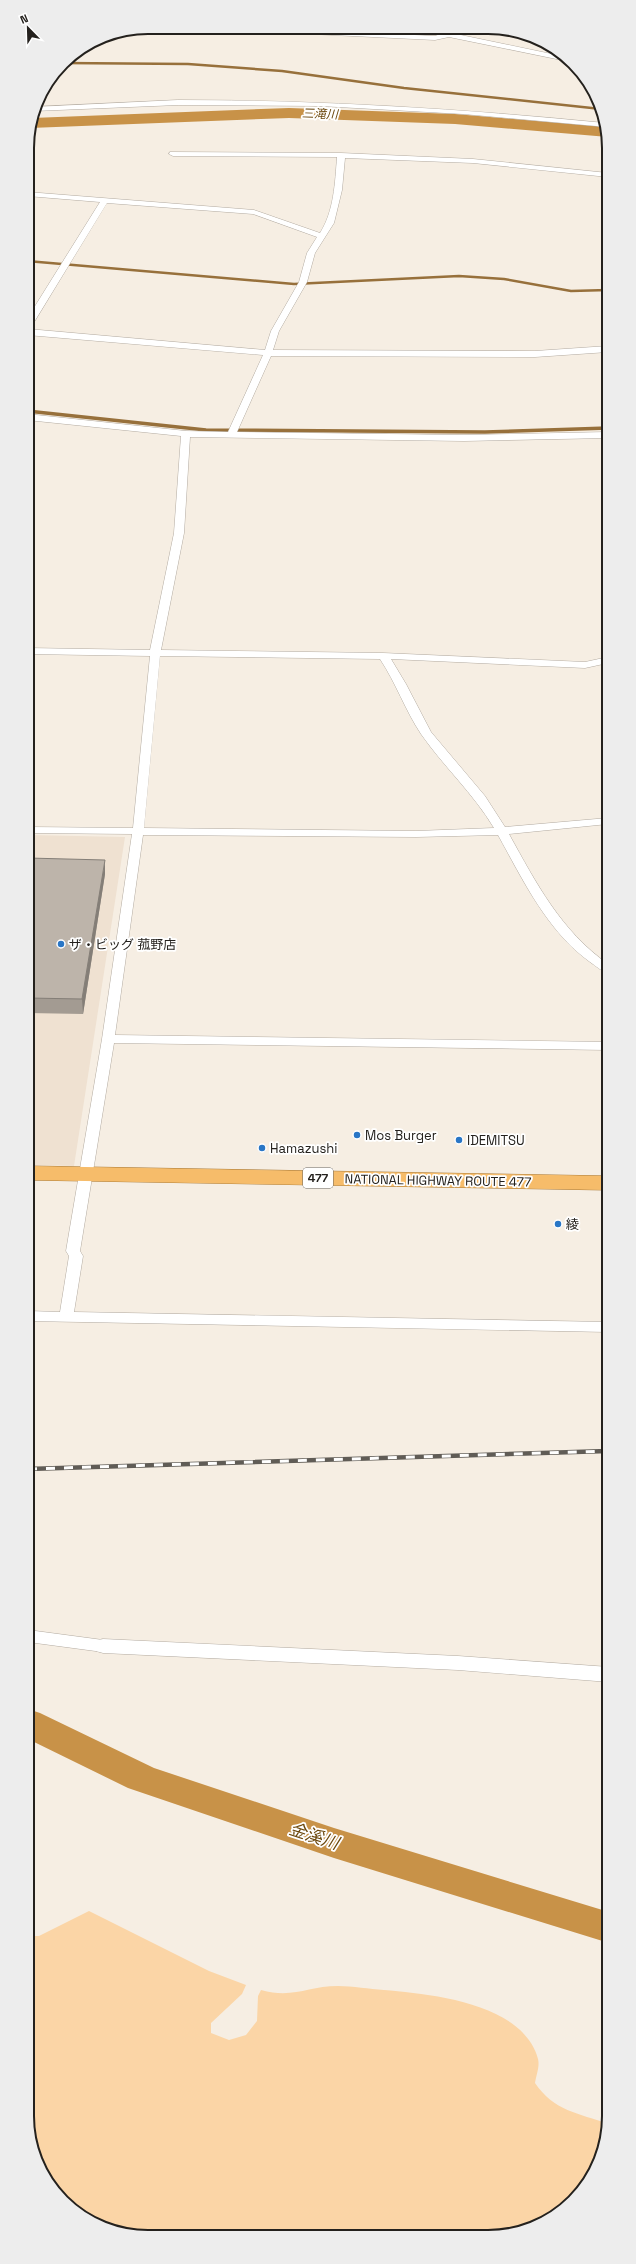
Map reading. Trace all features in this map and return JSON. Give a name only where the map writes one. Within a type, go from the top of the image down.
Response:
[{"type":"highway","name":"NATIONAL HIGHWAY ROUTE 477","points":[[34,1173],[602,1183]]},
{"type":"street","points":[[358,34],[435,38],[450,34],[559,58]]},
{"type":"street","points":[[41,109],[120,103],[275,101],[484,114],[599,124]]},
{"type":"street","points":[[173,154],[341,155],[473,161],[602,174]]},
{"type":"street","points":[[233,432],[268,353],[275,331],[302,283],[311,253],[330,223],[338,190],[341,155]]},
{"type":"street","points":[[34,195],[254,212],[321,236]]},
{"type":"street","points":[[34,317],[105,200]]},
{"type":"street","points":[[34,333],[268,353],[536,354],[602,349]]},
{"type":"street","points":[[34,418],[186,434],[233,432],[456,438],[602,435]]},
{"type":"street","points":[[66,1317],[76,1256],[73,1251],[108,1039],[136,831],[143,798],[155,653],[179,533],[186,434]]},
{"type":"street","points":[[34,651],[383,656],[556,664],[585,664],[602,661]]},
{"type":"street","points":[[383,656],[401,684],[409,704],[427,733],[486,806],[502,831],[541,903],[572,941],[602,964]]},
{"type":"street","points":[[34,830],[416,834],[502,831],[602,823]]},
{"type":"street","points":[[108,1039],[602,1046]]},
{"type":"street","points":[[34,1316],[602,1327]]},
{"type":"street","points":[[34,1637],[103,1646],[450,1663],[602,1674]]},
{"type":"shaded area","points":[[34,835],[125,837],[74,1166],[34,1165]]},
{"type":"shaded area","points":[[89,1911],[209,1971],[246,1985],[242,1994],[211,2023],[211,2033],[229,2040],[246,2035],[257,2021],[258,1996],[261,1990],[292,1993],[327,1987],[349,1986],[426,1995],[473,2005],[495,2014],[514,2025],[529,2040],[538,2059],[535,2083],[550,2100],[577,2114],[602,2122],[600,2139],[596,2153],[579,2186],[563,2202],[545,2215],[525,2224],[511,2228],[488,2230],[140,2230],[111,2224],[84,2211],[62,2191],[53,2180],[46,2167],[36,2139],[34,2116],[34,1936],[39,1936]]},
{"type":"building","name":"ザ・ビッグ 菰野店","points":[[34,858],[105,860],[82,999],[34,998]]},
{"type":"waterway","points":[[72,63],[188,64],[282,71],[404,88],[595,108]]},
{"type":"waterway","name":"三滝川","points":[[37,123],[289,113],[455,119],[601,131]]},
{"type":"waterway","points":[[34,262],[294,284],[459,276],[504,279],[571,291],[602,290]]},
{"type":"waterway","points":[[34,412],[206,430],[485,432],[602,428]]},
{"type":"waterway","name":"金溪川","points":[[34,1726],[141,1778],[334,1843],[602,1926]]},
{"type":"railway","points":[[34,1469],[602,1451]]},
{"type":"place","name":"ザ・ビッグ 菰野店","points":[[61,944]]},
{"type":"place","name":"Mos Burger","points":[[357,1135]]},
{"type":"place","name":"IDEMITSU","points":[[459,1140]]},
{"type":"place","name":"Hamazushi","points":[[262,1148]]},
{"type":"place","name":"綾","points":[[558,1224]]}]
